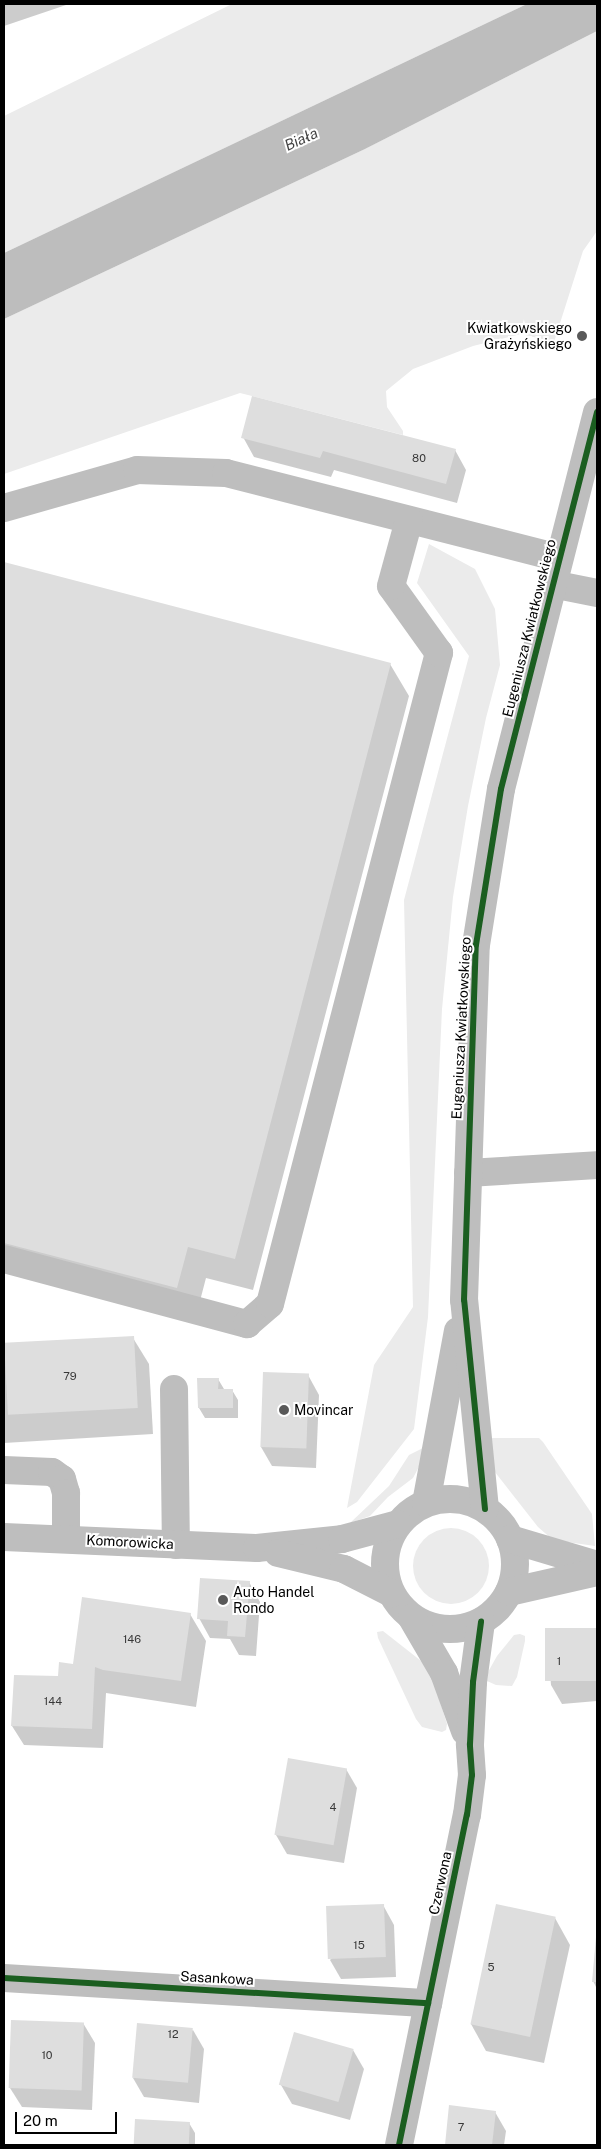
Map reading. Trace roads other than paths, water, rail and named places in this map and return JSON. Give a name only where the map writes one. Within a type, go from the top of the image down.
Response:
[{"type":"street","name":"Eugeniusza Kwiatkowskiego","points":[[485,1509],[464,1300],[476,945],[487,865],[501,789],[597,412]]},
{"type":"street","points":[[4,508],[138,470],[226,473],[559,558]]},
{"type":"street","points":[[4,1259],[246,1324],[270,1304],[439,653],[390,586],[408,520]]},
{"type":"street","points":[[552,584],[597,593]]},
{"type":"street","points":[[468,1173],[597,1165]]},
{"type":"street","name":"Eugeniusza Kwiatkowskiego","points":[[426,1504],[464,1300]]},
{"type":"street","points":[[174,1389],[176,1545]]},
{"type":"street","points":[[4,1470],[52,1472],[62,1479],[66,1493],[66,1539]]},
{"type":"street","points":[[446,1499],[466,1501],[485,1509],[500,1522],[510,1539],[516,1566],[509,1592],[497,1610],[481,1622],[464,1628],[446,1630],[428,1626],[412,1618],[400,1607],[391,1593],[386,1576],[385,1558],[389,1540],[398,1524],[410,1512],[426,1504],[446,1499]]},
{"type":"street","name":"Komorowicka","points":[[4,1537],[257,1548],[342,1540],[398,1524]]},
{"type":"street","points":[[510,1539],[597,1565]]},
{"type":"street","name":"Komorowicka","points":[[257,1548],[344,1569],[391,1593]]},
{"type":"street","points":[[509,1592],[597,1572]]},
{"type":"street","name":"Czerwona","points":[[412,1618],[444,1673],[470,1744]]},
{"type":"street","name":"Czerwona","points":[[398,2145],[467,1815],[472,1775],[470,1744],[472,1682],[481,1622]]},
{"type":"street","name":"Sasankowa","points":[[4,1978],[428,2003]]},
{"type":"water","name":"Biała","points":[[527,4],[597,4],[597,31],[365,149],[4,319],[4,253]]},
{"type":"place","name":"Kwiatkowskiego Grażyńskiego","points":[[582,336]]},
{"type":"place","name":"Movincar","points":[[284,1410]]},
{"type":"place","name":"Auto Handel Rondo","points":[[223,1600]]}]
